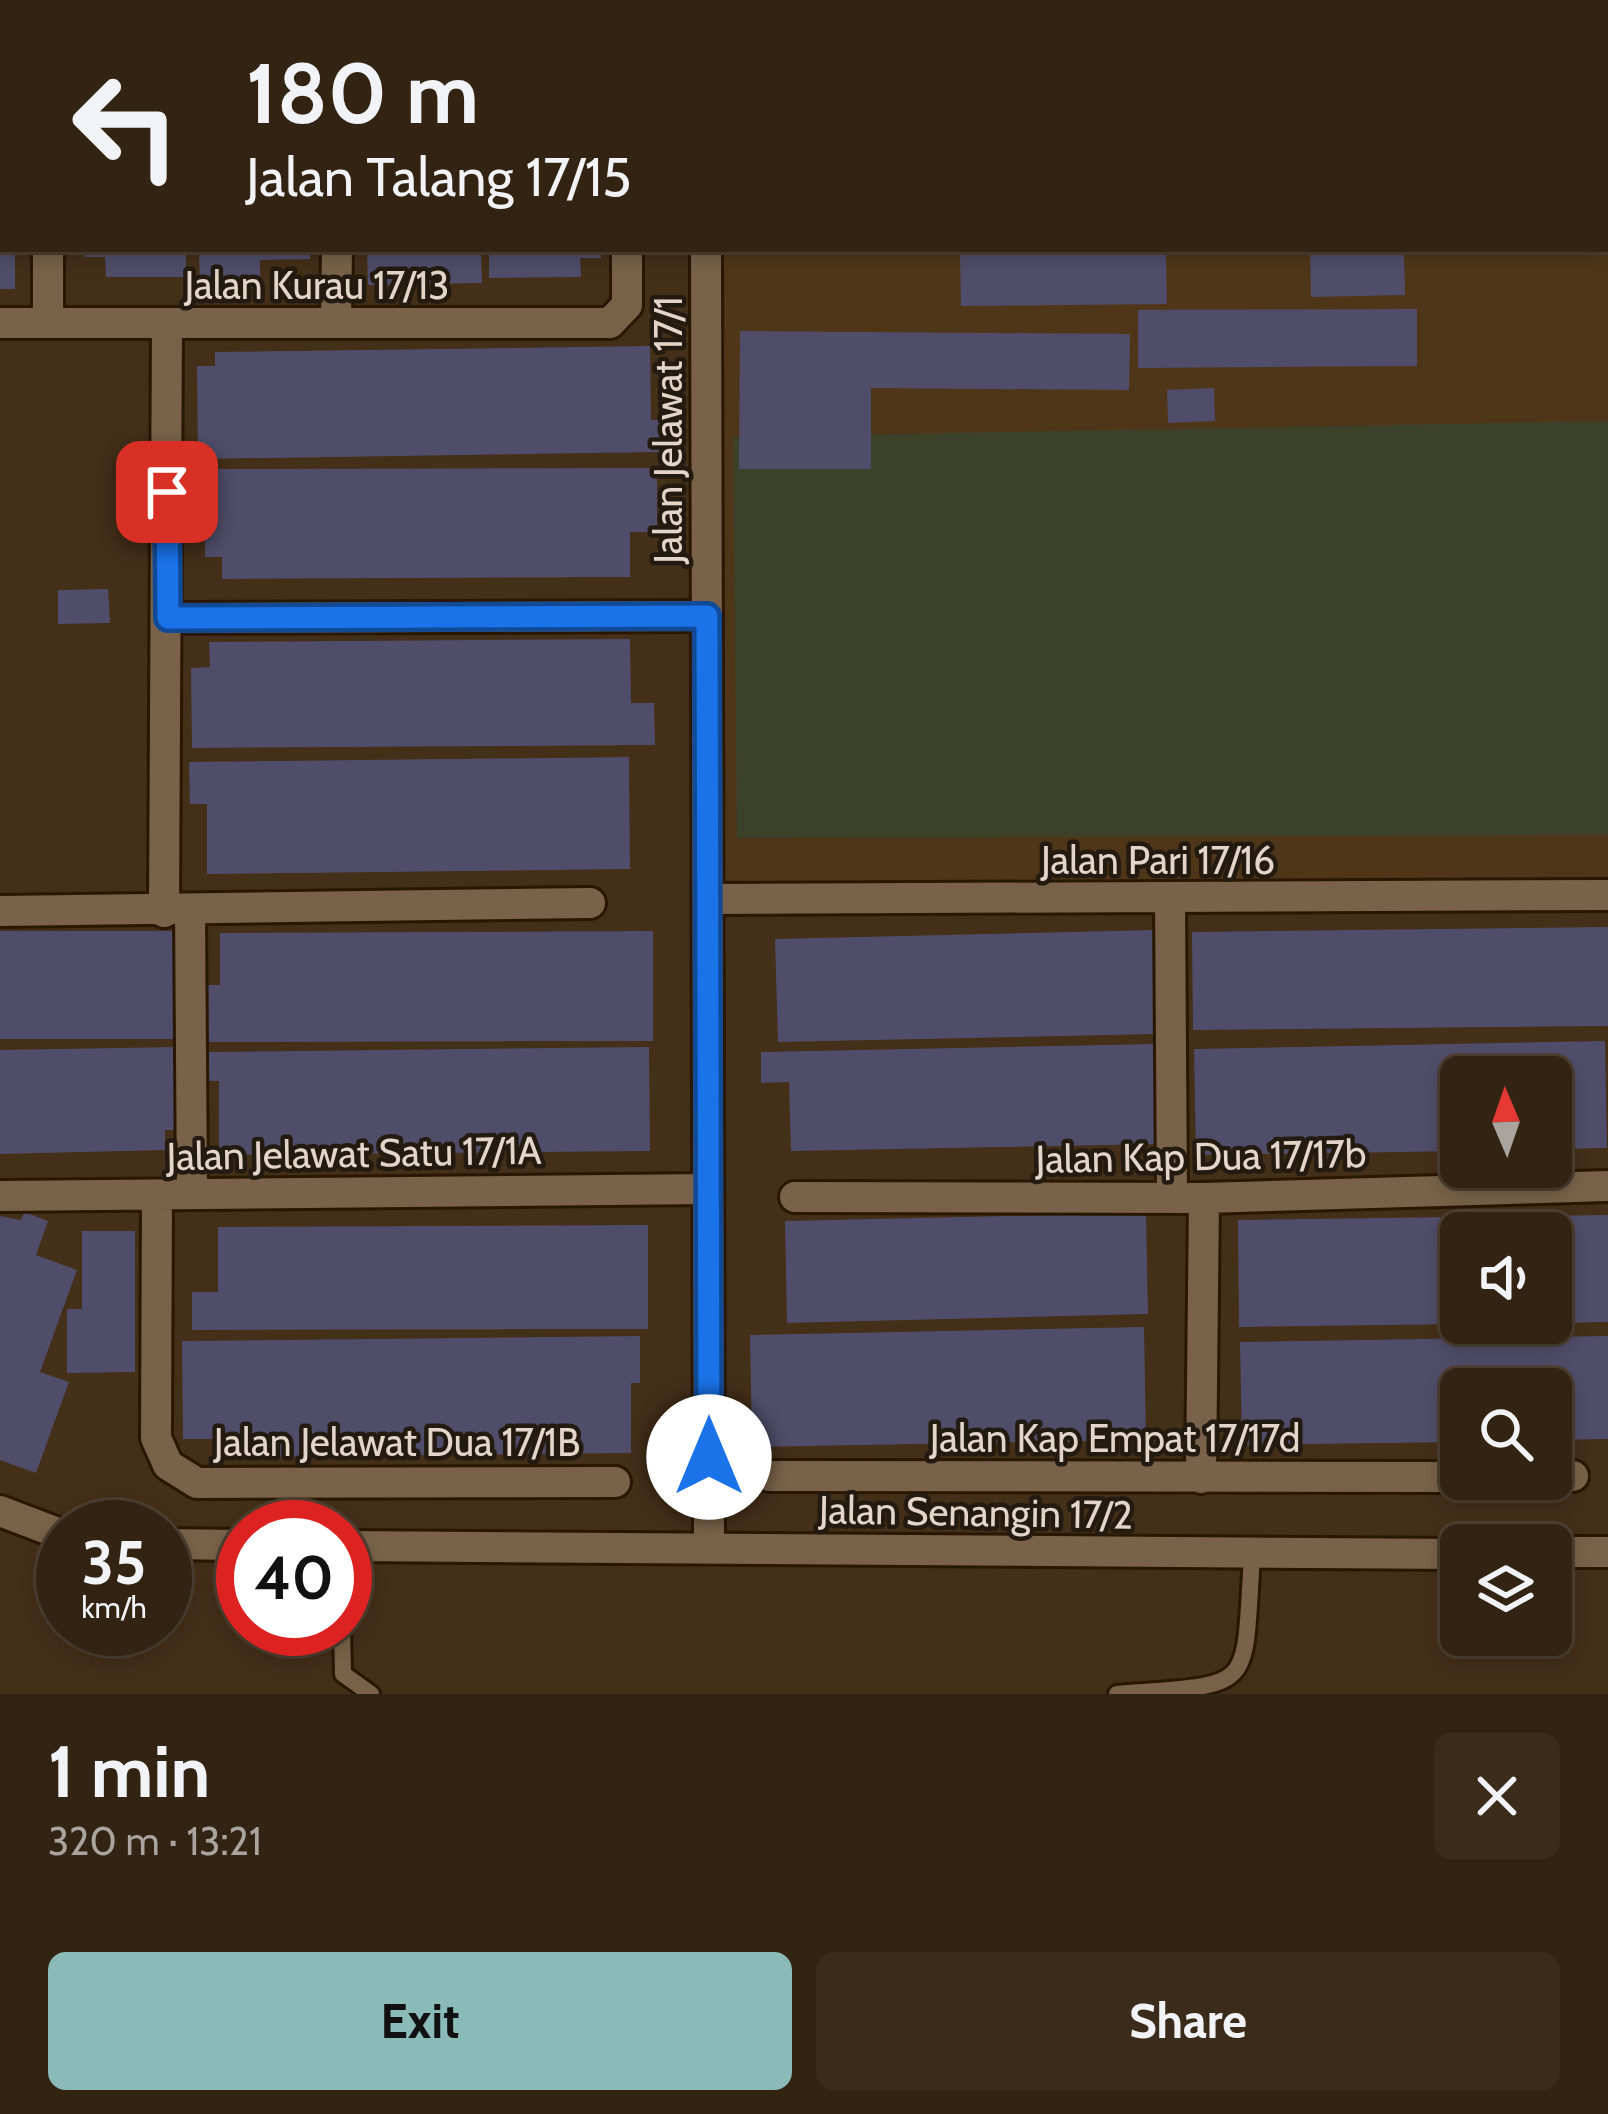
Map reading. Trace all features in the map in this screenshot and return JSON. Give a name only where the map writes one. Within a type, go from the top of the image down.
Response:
[{"type":"street","points":[[48,252],[48,323]]},
{"type":"street","points":[[336,323],[338,252]]},
{"type":"street","name":"Jalan Kurau 17/13","points":[[0,323],[610,323],[627,305],[627,252]]},
{"type":"street","name":"Jalan Jelawat 17/1","points":[[706,252],[709,1546]]},
{"type":"street","points":[[166,324],[168,618],[192,1193]]},
{"type":"street","points":[[168,618],[707,616]]},
{"type":"street","name":"Jalan Pari 17/16","points":[[708,899],[1608,896]]},
{"type":"street","points":[[1170,900],[1172,1198]]},
{"type":"street","points":[[0,911],[177,912],[590,902]]},
{"type":"street","name":"Jalan Kap Dua 17/17b","points":[[795,1197],[1204,1198],[1608,1186]]},
{"type":"street","name":"Jalan Jelawat Satu 17/1A","points":[[0,1196],[708,1189]]},
{"type":"street","name":"Jalan Jelawat Dua 17/1B","points":[[157,1195],[156,1438],[168,1465],[197,1483],[615,1482]]},
{"type":"street","points":[[1202,1478],[1204,1198]]},
{"type":"street","name":"Jalan Kap Empat 17/17d","points":[[769,1476],[1440,1477]]},
{"type":"street","points":[[0,1511],[36,1525]]},
{"type":"street","name":"Jalan Senangin 17/2","points":[[372,1546],[709,1546],[1252,1556],[1440,1553]]},
{"type":"street","points":[[1572,1552],[1608,1552]]},
{"type":"lane","points":[[1117,1694],[1221,1686],[1238,1676],[1246,1655],[1252,1556]]},
{"type":"lane","points":[[343,1656],[343,1674],[371,1694]]},
{"type":"shaded area","points":[[706,252],[1608,252],[1608,895],[708,899]]},
{"type":"green space","points":[[1608,421],[1608,835],[737,838],[733,437]]},
{"type":"building","points":[[0,252],[15,252],[15,289],[0,289]]},
{"type":"building","points":[[84,252],[186,252],[186,277],[106,277],[105,257],[84,257]]},
{"type":"building","points":[[199,252],[310,252],[310,259],[260,260],[260,288],[200,289]]},
{"type":"building","points":[[367,252],[481,252],[482,283],[368,285]]},
{"type":"building","points":[[489,252],[601,252],[601,258],[580,258],[581,277],[489,278]]},
{"type":"building","points":[[1310,252],[1404,252],[1405,295],[1311,297]]},
{"type":"building","points":[[1166,253],[1167,304],[961,306],[960,254]]},
{"type":"building","points":[[1417,309],[1417,366],[1138,368],[1138,310]]},
{"type":"building","points":[[740,331],[1130,334],[1129,390],[871,388],[871,469],[739,469]]},
{"type":"building","points":[[650,346],[651,420],[661,420],[661,452],[198,459],[197,366],[215,366],[215,352]]},
{"type":"building","points":[[1214,388],[1215,421],[1168,423],[1167,390]]},
{"type":"building","points":[[657,468],[657,532],[630,532],[630,577],[222,579],[222,557],[205,557],[204,469]]},
{"type":"building","points":[[108,589],[110,623],[58,624],[58,590]]},
{"type":"building","points":[[630,639],[631,703],[654,703],[655,745],[192,748],[191,668],[210,667],[209,642]]},
{"type":"building","points":[[629,757],[630,869],[207,874],[207,804],[190,804],[189,762]]},
{"type":"building","points":[[1608,927],[1608,1026],[1193,1030],[1192,932]]},
{"type":"building","points":[[1154,930],[1157,1034],[778,1042],[775,939]]},
{"type":"building","points":[[0,931],[175,931],[176,1039],[0,1039]]},
{"type":"building","points":[[653,931],[653,1041],[208,1042],[208,985],[220,985],[220,933]]},
{"type":"building","points":[[1605,1041],[1607,1148],[1572,1149],[1572,1056],[1440,1056],[1440,1151],[1196,1155],[1194,1049]]},
{"type":"building","points":[[1154,1044],[1156,1144],[791,1151],[789,1082],[761,1083],[761,1052]]},
{"type":"building","points":[[177,1047],[178,1130],[165,1130],[165,1150],[0,1154],[0,1050]]},
{"type":"building","points":[[649,1047],[650,1151],[219,1155],[219,1081],[203,1081],[203,1052]]},
{"type":"building","points":[[24,1212],[48,1221],[36,1255],[77,1270],[40,1372],[69,1382],[36,1473],[0,1460],[0,1216],[21,1220]]},
{"type":"building","points":[[1146,1213],[1148,1314],[787,1323],[785,1221]]},
{"type":"building","points":[[1572,1215],[1608,1215],[1608,1322],[1572,1323]]},
{"type":"building","points":[[1440,1217],[1440,1324],[1239,1327],[1238,1220]]},
{"type":"building","points":[[648,1225],[648,1329],[192,1330],[192,1292],[218,1292],[218,1227]]},
{"type":"building","points":[[82,1231],[135,1231],[135,1372],[67,1373],[67,1309],[82,1309]]},
{"type":"building","points":[[1144,1327],[1146,1440],[752,1447],[750,1335]]},
{"type":"building","points":[[640,1336],[640,1383],[631,1383],[631,1453],[221,1457],[221,1439],[183,1439],[182,1341]]},
{"type":"building","points":[[1608,1336],[1608,1439],[1572,1440],[1572,1368],[1440,1368],[1440,1442],[1242,1445],[1240,1342],[1440,1339],[1440,1344],[1572,1344],[1572,1337]]},
{"type":"route","points":[[167,492],[168,618],[707,616],[709,1457]]}]
